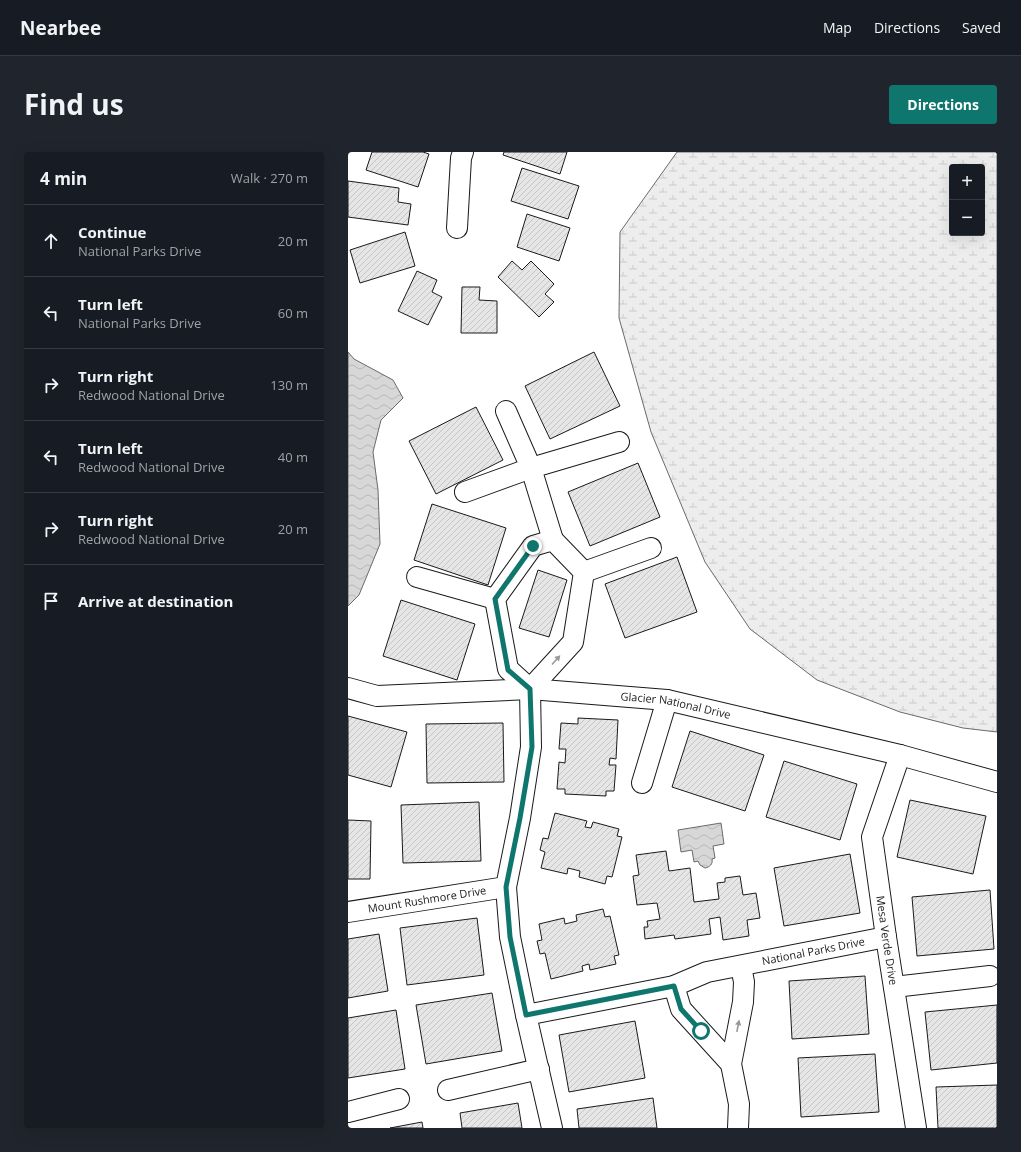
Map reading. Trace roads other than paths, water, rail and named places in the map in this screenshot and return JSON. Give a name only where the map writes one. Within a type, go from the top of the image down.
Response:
[{"type":"street","points":[[457,228],[461,158],[463,152]]},
{"type":"street","points":[[506,411],[531,468],[553,540],[584,572]]},
{"type":"street","points":[[465,492],[531,468],[619,442]]},
{"type":"street","points":[[530,689],[508,670],[495,599],[533,546],[553,540]]},
{"type":"street","points":[[584,572],[651,548]]},
{"type":"street","points":[[552,1128],[510,937],[506,887],[532,747],[530,689],[572,642],[584,572]]},
{"type":"street","points":[[418,577],[495,599]]},
{"type":"street","name":"Glacier National Drive","points":[[348,688],[377,696],[530,689],[667,700],[900,755],[997,782]]},
{"type":"street","points":[[642,783],[667,700]]},
{"type":"street","name":"Mesa Verde Drive","points":[[900,755],[872,837],[914,1128]]},
{"type":"street","name":"Mount Rushmore Drive","points":[[348,912],[506,887]]},
{"type":"street","name":"National Parks Drive","points":[[526,1015],[674,986],[707,972],[886,937]]},
{"type":"street","points":[[738,1128],[738,1104],[731,1064],[743,1002],[744,982],[741,966]]},
{"type":"street","points":[[894,987],[990,976]]},
{"type":"street","points":[[674,986],[681,1009],[731,1064]]},
{"type":"street","points":[[448,1090],[539,1069]]},
{"type":"street","points":[[348,1112],[400,1099]]},
{"type":"street","points":[[738,1104],[751,1128]]},
{"type":"water","points":[[348,352],[354,359],[393,380],[403,398],[381,420],[373,452],[378,490],[380,544],[359,595],[348,606]]},
{"type":"water","points":[[721,823],[724,844],[713,846],[715,858],[712,859],[712,864],[710,866],[705,868],[700,865],[698,861],[694,862],[692,850],[681,852],[678,830]]}]
